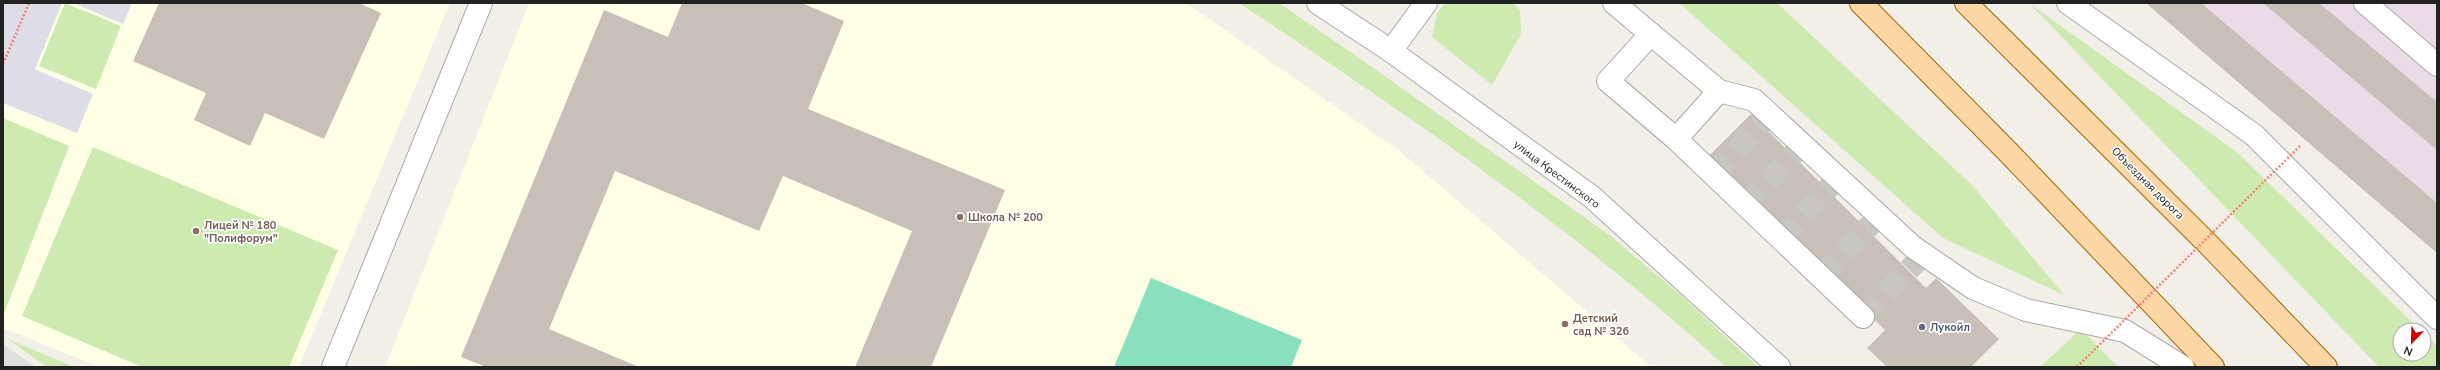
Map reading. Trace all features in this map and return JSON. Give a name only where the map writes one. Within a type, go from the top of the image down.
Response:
[{"type":"main road","points":[[1861,3],[2009,153],[2213,367]]},
{"type":"main road","name":"Объездная дорога","points":[[1966,3],[2210,246],[2326,367]]},
{"type":"street","points":[[333,367],[482,3]]},
{"type":"street","name":"улица Крестинского","points":[[1318,3],[1391,51],[1592,197],[1779,367]]},
{"type":"street","points":[[1391,51],[1426,3]]},
{"type":"street","points":[[1614,3],[1719,91],[1754,100],[1914,248],[1973,288],[2026,310],[2125,331],[2183,367]]},
{"type":"street","points":[[2068,3],[2254,135],[2437,318]]},
{"type":"street","points":[[2365,3],[2437,65]]},
{"type":"street","points":[[1651,34],[1608,81],[1676,139],[1864,317]]},
{"type":"street","points":[[1676,139],[1719,91]]},
{"type":"path","points":[[3,64],[29,3]]},
{"type":"path","points":[[2077,367],[2300,146]]},
{"type":"shaded area","name":"Лицей № 180 \"Полифорум\"","points":[[3,3],[450,3],[299,367],[100,367],[3,328],[3,316],[69,147],[3,121]]},
{"type":"shaded area","points":[[4,3],[62,3],[35,69],[93,94],[77,133],[3,103]]},
{"type":"shaded area","points":[[73,3],[132,3],[123,24]]},
{"type":"shaded area","name":"Школа № 200","points":[[529,3],[1186,3],[1401,152],[1651,367],[385,367]]},
{"type":"shaded area","points":[[2146,3],[2437,3],[2437,253]]},
{"type":"shaded area","points":[[3,344],[35,367],[3,367]]},
{"type":"green space","points":[[65,3],[121,26],[96,89],[39,66]]},
{"type":"green space","points":[[1239,3],[1279,3],[1352,53],[1608,234],[1682,296],[1758,367],[1726,367],[1669,317],[1551,221],[1428,131]]},
{"type":"green space","points":[[1446,3],[1513,3],[1520,10],[1521,34],[1492,85],[1432,37],[1437,13]]},
{"type":"green space","points":[[1679,3],[1777,3],[1972,185],[2064,295],[1943,238]]},
{"type":"green space","points":[[2029,3],[2238,153],[2412,322],[2392,322],[2392,362],[2432,362],[2432,341],[2437,346],[2437,367],[2379,367]]},
{"type":"green space","points":[[3,118],[69,146],[3,316]]},
{"type":"green space","points":[[93,147],[338,250],[289,367],[142,367],[22,316]]},
{"type":"green space","points":[[1151,278],[1302,340],[1291,367],[1114,367]]},
{"type":"green space","points":[[2081,329],[2118,367],[2040,367]]},
{"type":"green space","points":[[8,339],[74,367],[47,367]]},
{"type":"building","points":[[159,3],[359,3],[381,13],[324,139],[265,113],[250,146],[194,120],[206,93],[133,61]]},
{"type":"building","points":[[682,3],[802,3],[844,21],[808,109],[1005,190],[931,367],[855,367],[912,231],[783,176],[759,231],[615,171],[549,329],[639,367],[486,367],[461,357],[604,10],[668,37]]},
{"type":"building","points":[[2146,3],[2201,3],[2437,203],[2437,253]]},
{"type":"building","points":[[2263,3],[2319,3],[2437,102],[2437,150]]},
{"type":"building","points":[[1751,114],[1926,288],[1936,278],[1999,339],[1971,367],[1887,367],[1867,348],[1885,330],[1709,156]]},
{"type":"tunnel","points":[[1713,175],[1769,114]]},
{"type":"tunnel","points":[[1745,205],[1802,145]]},
{"type":"tunnel","points":[[1781,239],[1838,178]]},
{"type":"tunnel","points":[[1821,277],[1879,216]]},
{"type":"tunnel","points":[[1863,317],[1923,255]]},
{"type":"place","name":"Школа № 200","points":[[960,217]]},
{"type":"place","name":"Лицей № 180 \"Полифорум\"","points":[[196,231]]},
{"type":"place","name":"Детский сад № 326","points":[[1565,324]]},
{"type":"place","name":"Лукойл","points":[[1922,327]]}]
